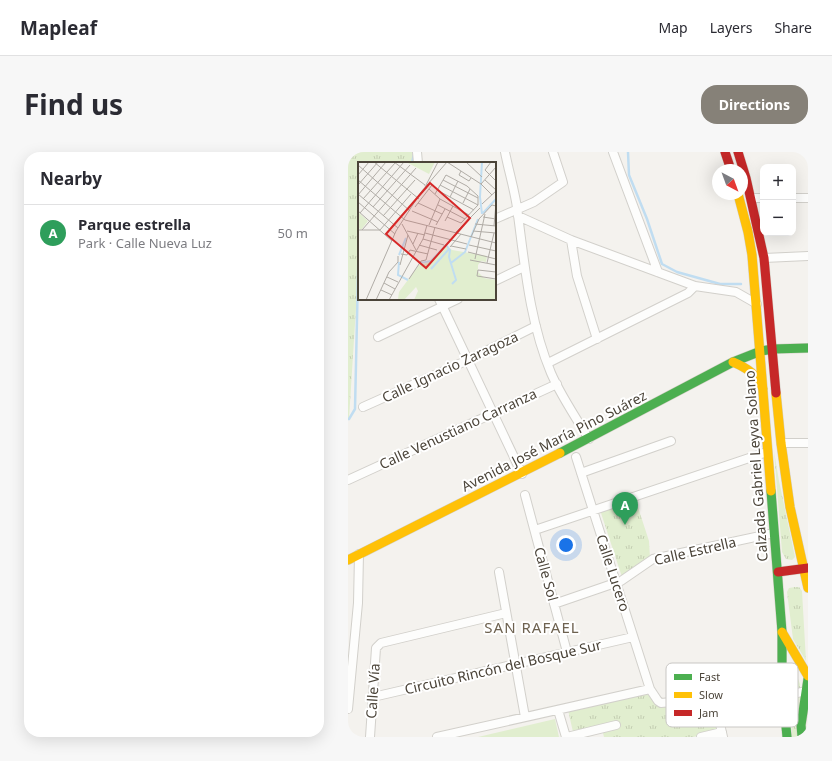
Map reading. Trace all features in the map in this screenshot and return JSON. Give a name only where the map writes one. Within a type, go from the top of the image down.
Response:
[{"type":"main road","points":[[726,152],[729,164]]},
{"type":"main road","name":"Calzada Gabriel Leyva Solano","points":[[738,152],[751,198],[764,258],[781,444],[790,507],[806,569],[808,588]]},
{"type":"main road","name":"Calzada Gabriel Leyva Solano","points":[[740,200],[752,255],[757,304],[778,572],[782,632],[782,663]]},
{"type":"main road","name":"Avenida José María Pino Suárez","points":[[348,560],[522,474],[733,362],[761,351],[772,349],[808,348]]},
{"type":"main road","points":[[733,362],[748,369],[754,374],[762,385],[764,392]]},
{"type":"main road","points":[[778,572],[806,569]]},
{"type":"main road","points":[[782,632],[808,676]]},
{"type":"main road","points":[[802,737],[801,725],[808,679]]},
{"type":"main road","name":"Calzada Gabriel Leyva Solano","points":[[786,727],[787,737]]},
{"type":"street","points":[[505,152],[518,212],[524,267],[536,326],[548,363],[557,384],[589,439]]},
{"type":"street","points":[[496,219],[518,212],[563,182],[553,152]]},
{"type":"street","points":[[613,152],[658,272]]},
{"type":"street","points":[[751,198],[760,198]]},
{"type":"street","points":[[796,198],[808,198]]},
{"type":"street","points":[[518,212],[571,240],[695,286],[736,292],[757,304]]},
{"type":"street","points":[[571,240],[577,276],[597,339]]},
{"type":"street","points":[[764,258],[808,256]]},
{"type":"street","points":[[496,281],[524,267]]},
{"type":"street","points":[[548,363],[688,293],[695,286]]},
{"type":"street","points":[[378,338],[440,303],[454,300]]},
{"type":"street","points":[[440,303],[522,474]]},
{"type":"street","name":"Calle Ignacio Zaragoza","points":[[363,407],[468,360],[536,326]]},
{"type":"street","name":"Calle Venustiano Carranza","points":[[348,480],[557,384]]},
{"type":"street","points":[[581,473],[672,440]]},
{"type":"street","points":[[781,444],[808,443]]},
{"type":"street","points":[[534,530],[768,452]]},
{"type":"street","name":"Calle Lucero","points":[[576,458],[650,689]]},
{"type":"street","name":"Calle Sol","points":[[525,495],[567,652]]},
{"type":"street","name":"Calle Estrella","points":[[554,604],[621,581],[653,559],[774,533]]},
{"type":"street","points":[[348,709],[358,603],[359,554]]},
{"type":"street","points":[[499,572],[525,717]]},
{"type":"street","name":"Calle Vía","points":[[370,737],[376,648],[378,645],[381,643],[506,613]]},
{"type":"street","name":"Circuito Rincón del Bosque Sur","points":[[373,697],[633,637]]},
{"type":"street","points":[[437,737],[650,689],[655,698],[661,703],[666,703]]},
{"type":"street","points":[[798,692],[806,691]]},
{"type":"street","points":[[558,710],[566,737],[616,725]]},
{"type":"street","points":[[701,737],[722,735]]},
{"type":"green space","points":[[348,152],[413,152],[412,162],[358,162],[358,276],[348,419]]},
{"type":"green space","points":[[774,451],[795,557],[792,560],[786,559],[782,552]]},
{"type":"green space","points":[[635,498],[649,541],[650,558],[622,577],[600,510]]},
{"type":"green space","points":[[799,587],[802,591],[806,661],[793,639],[787,592],[789,588]]},
{"type":"green space","points":[[798,679],[800,684],[800,688],[798,688]]},
{"type":"green space","points":[[653,691],[666,704],[666,727],[725,727],[726,730],[693,737],[604,737],[601,725],[573,732],[568,710]]},
{"type":"green space","points":[[798,695],[800,695],[798,737],[792,737],[792,727],[798,727]]},
{"type":"green space","points":[[555,719],[559,737],[478,737]]},
{"type":"waterway","points":[[628,152],[629,175],[647,219],[662,264],[677,272],[720,284],[741,284]]},
{"type":"waterway","points":[[412,162],[414,154]]},
{"type":"waterway","points":[[348,419],[355,409],[358,274]]},
{"type":"traffic: fast","points":[[560,453],[733,362],[761,351],[773,349],[808,348]]},
{"type":"traffic: fast","points":[[771,491],[782,632],[782,663]]},
{"type":"traffic: fast","points":[[802,737],[801,725],[808,679]]},
{"type":"traffic: fast","points":[[786,727],[787,737]]},
{"type":"traffic: slow","points":[[740,200],[752,255],[771,491]]},
{"type":"traffic: slow","points":[[733,362],[751,372],[761,384],[763,389]]},
{"type":"traffic: slow","points":[[776,393],[790,507],[808,588]]},
{"type":"traffic: slow","points":[[348,560],[560,453]]},
{"type":"traffic: slow","points":[[782,632],[808,676]]},
{"type":"traffic: jam","points":[[725,152],[729,164]]},
{"type":"traffic: jam","points":[[738,152],[746,178],[764,258],[776,393]]},
{"type":"traffic: jam","points":[[778,572],[808,568]]},
{"type":"place","name":"Parque estrella","points":[[625,525]]},
{"type":"district","name":"SAN RAFAEL","points":[[532,628]]}]
